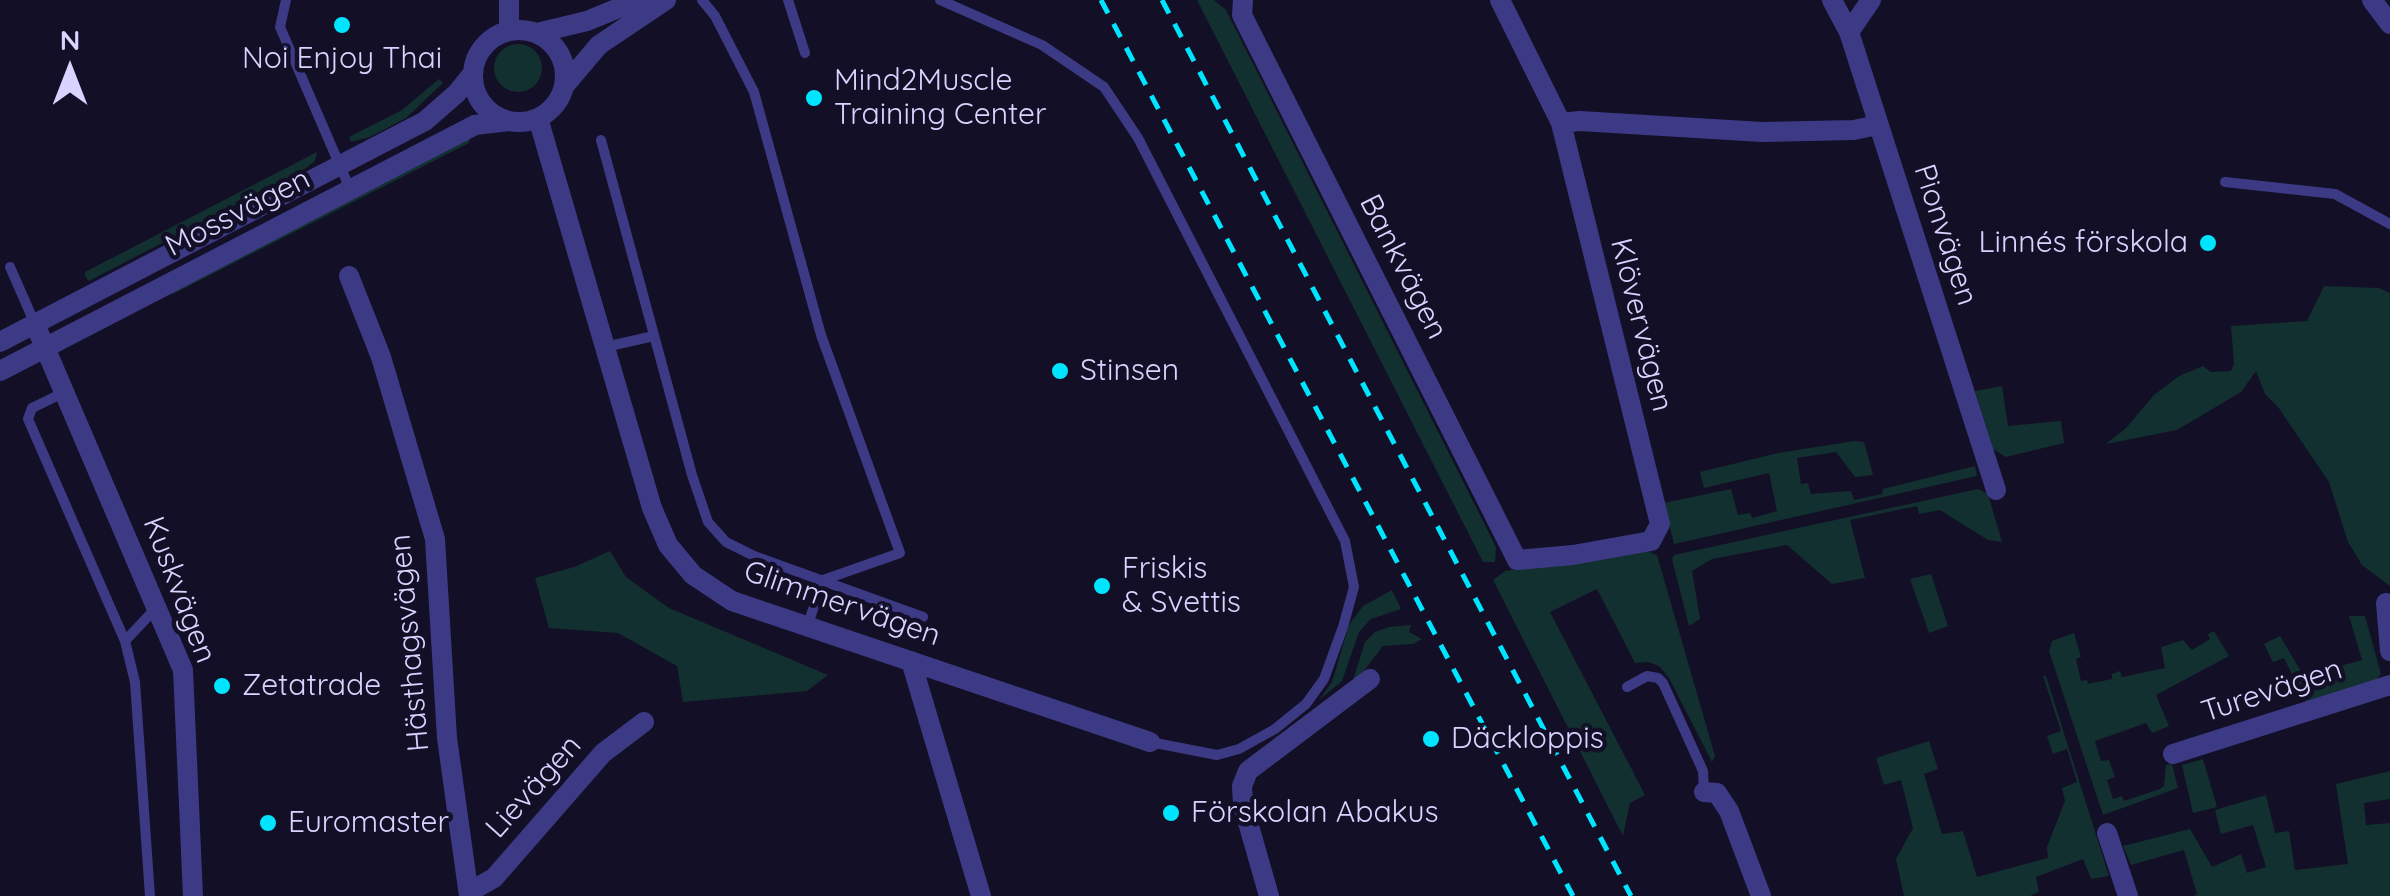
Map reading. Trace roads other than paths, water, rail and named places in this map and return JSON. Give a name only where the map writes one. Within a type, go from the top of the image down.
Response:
[{"type":"street","points":[[509,0],[509,31],[536,33],[587,22],[638,0]]},
{"type":"street","points":[[538,118],[559,100],[565,86],[599,45],[666,0]]},
{"type":"street","name":"Bankvägen","points":[[1243,0],[1242,15],[1517,560]]},
{"type":"street","name":"Klövervägen","points":[[1500,0],[1561,123],[1660,524],[1652,541],[1517,560]]},
{"type":"street","name":"Pionvägen","points":[[1832,0],[1849,32],[1996,490]]},
{"type":"street","points":[[1849,32],[1871,0]]},
{"type":"street","points":[[2372,0],[2390,24]]},
{"type":"street","name":"Mossvägen","points":[[0,342],[424,121],[473,72],[484,46],[509,31]]},
{"type":"street","points":[[536,33],[558,50],[564,64],[565,86]]},
{"type":"street","points":[[473,72],[480,102],[491,114],[509,121]]},
{"type":"street","name":"Mossvägen","points":[[0,371],[476,125],[538,118]]},
{"type":"street","name":"Glimmervägen","points":[[538,118],[652,508],[668,545],[693,575],[732,601],[1150,742]]},
{"type":"street","points":[[1561,123],[1762,132],[1854,130],[1877,125]]},
{"type":"street","name":"Hästhagsvägen","points":[[349,276],[382,357],[435,538],[447,738],[469,894]]},
{"type":"street","name":"Kuskvägen","points":[[35,324],[183,670],[194,896]]},
{"type":"street","points":[[2386,603],[2390,651]]},
{"type":"street","points":[[910,661],[981,896]]},
{"type":"street","points":[[1270,896],[1243,805],[1242,786],[1248,771],[1370,679]]},
{"type":"street","name":"Turevägen","points":[[2173,754],[2390,685]]},
{"type":"street","name":"Lievägen","points":[[469,894],[494,878],[604,752],[644,722]]},
{"type":"street","points":[[1704,792],[1718,793],[1730,810],[1762,896]]},
{"type":"street","points":[[2107,833],[2128,896]]},
{"type":"lane","points":[[286,0],[280,27],[350,189]]},
{"type":"lane","points":[[702,0],[715,16],[754,92],[822,335],[900,553],[822,580]]},
{"type":"lane","points":[[788,0],[805,53]]},
{"type":"lane","points":[[940,0],[1042,45],[1104,87],[1138,138],[1345,541],[1354,587],[1324,679],[1306,704],[1275,729],[1239,750],[1216,755],[1150,742]]},
{"type":"lane","points":[[601,140],[708,522],[726,542],[754,556],[923,617]]},
{"type":"lane","points":[[2225,182],[2335,194],[2390,224]]},
{"type":"lane","points":[[10,267],[35,324]]},
{"type":"lane","points":[[605,347],[654,336]]},
{"type":"lane","points":[[65,392],[32,408],[28,419],[125,640],[135,682],[150,896]]},
{"type":"lane","points":[[808,627],[822,580]]},
{"type":"lane","points":[[125,640],[157,608]]},
{"type":"lane","points":[[1627,687],[1647,676],[1663,683],[1704,771],[1704,792]]},
{"type":"railway","points":[[1101,0],[1573,896]]},
{"type":"railway","points":[[1162,0],[1631,896]]},
{"type":"place","name":"Noi Enjoy Thai","points":[[342,25]]},
{"type":"place","name":"Mind2Muscle Training Center","points":[[814,98]]},
{"type":"place","name":"Linnés förskola","points":[[2208,243]]},
{"type":"place","name":"Stinsen","points":[[1060,371]]},
{"type":"place","name":"Friskis & Svettis","points":[[1102,586]]},
{"type":"place","name":"Zetatrade","points":[[222,686]]},
{"type":"place","name":"Däckloppis","points":[[1431,739]]},
{"type":"place","name":"Förskolan Abakus","points":[[1171,813]]},
{"type":"place","name":"Euromaster","points":[[268,823]]}]
